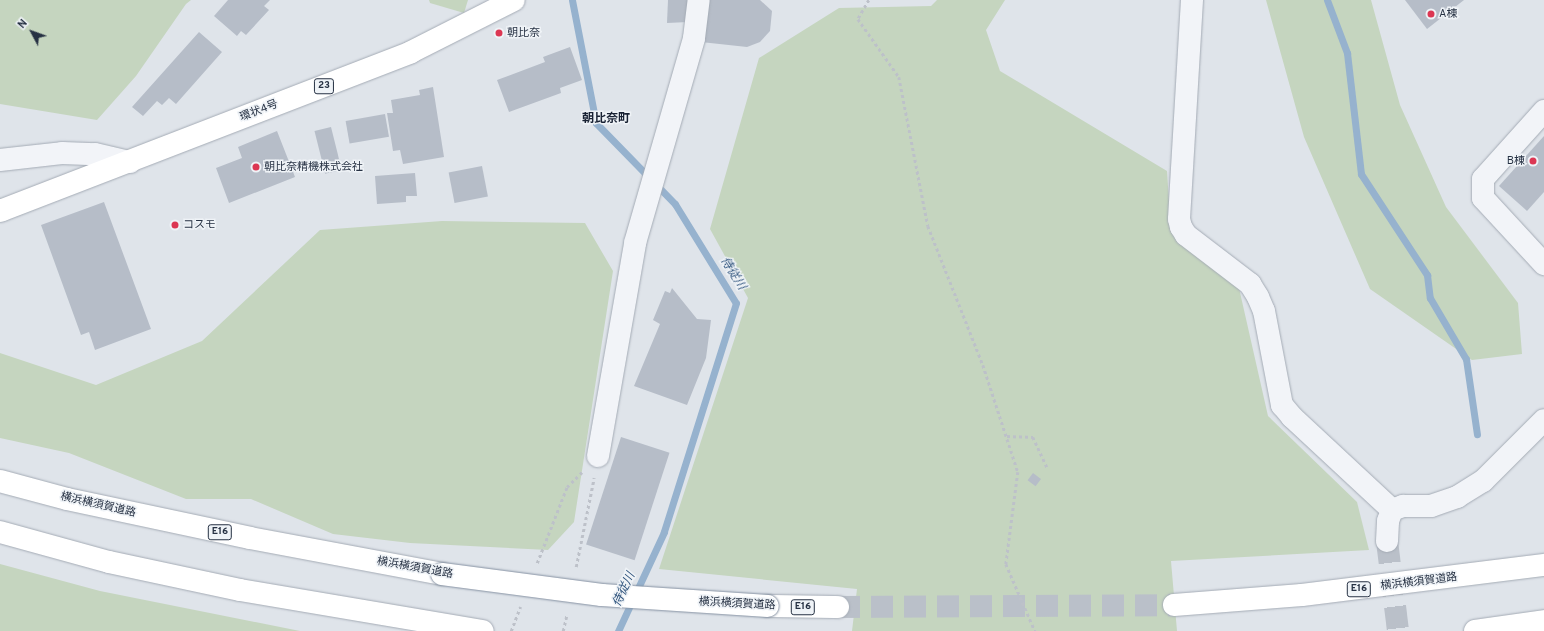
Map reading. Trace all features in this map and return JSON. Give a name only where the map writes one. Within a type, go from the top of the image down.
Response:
[{"type":"main road","name":"環状4号","points":[[1,210],[130,162],[411,52],[514,0]]},
{"type":"main road","name":"横浜横須賀道路","points":[[0,481],[67,499],[242,537],[442,574],[602,595],[768,606],[838,607]]},
{"type":"main road","points":[[0,532],[109,562],[240,590],[425,623],[482,631]]},
{"type":"main road","name":"横浜横須賀道路","points":[[1174,605],[1302,595],[1544,565]]},
{"type":"main road","points":[[1475,631],[1544,621]]},
{"type":"street","points":[[598,456],[634,243],[694,38],[699,0]]},
{"type":"street","points":[[1192,0],[1179,219],[1181,227],[1186,235],[1250,284],[1258,297],[1264,312],[1282,405],[1292,417],[1392,510]]},
{"type":"street","points":[[1544,111],[1483,179],[1482,198],[1544,264]]},
{"type":"street","points":[[0,160],[62,153],[95,154],[130,162]]},
{"type":"street","points":[[1392,510],[1403,506],[1431,506],[1457,497],[1483,481],[1544,420]]},
{"type":"street","points":[[1387,541],[1388,521],[1392,510]]},
{"type":"path","points":[[869,0],[858,19],[899,77],[928,226],[983,365],[1018,472],[1006,564],[1035,631]]},
{"type":"path","points":[[1007,436],[1032,437],[1048,469]]},
{"type":"path","points":[[536,566],[567,487],[598,456]]},
{"type":"path","points":[[575,570],[598,456]]},
{"type":"path","points":[[511,631],[522,602]]},
{"type":"path","points":[[563,631],[568,608]]},
{"type":"green space","points":[[0,0],[191,0],[186,4],[136,76],[97,120],[0,104]]},
{"type":"green space","points":[[429,0],[468,0],[464,13],[430,3]]},
{"type":"green space","points":[[937,0],[1005,0],[986,30],[1000,71],[1167,171],[1171,232],[1239,288],[1268,416],[1357,502],[1369,550],[1171,561],[1177,631],[852,631],[857,589],[659,569],[748,298],[710,229],[759,58],[839,8],[931,6]]},
{"type":"green space","points":[[1266,0],[1371,0],[1400,105],[1446,207],[1518,303],[1522,354],[1472,360],[1370,289],[1304,137]]},
{"type":"green space","points":[[442,221],[585,223],[613,271],[574,522],[548,550],[410,543],[333,534],[251,499],[186,499],[69,453],[0,438],[0,353],[96,385],[202,341],[320,230]]},
{"type":"green space","points":[[0,564],[100,591],[300,631],[0,631]]},
{"type":"building","points":[[228,0],[270,0],[264,6],[269,10],[246,35],[241,31],[237,36],[214,16]]},
{"type":"building","points":[[668,0],[690,0],[688,22],[667,23]]},
{"type":"building","points":[[708,0],[760,0],[772,11],[770,31],[760,42],[747,47],[701,42]]},
{"type":"building","name":"A棟","points":[[1405,0],[1464,0],[1427,29]]},
{"type":"building","points":[[199,32],[222,52],[176,104],[169,98],[162,105],[157,101],[143,116],[132,107]]},
{"type":"building","points":[[570,47],[582,80],[560,88],[561,93],[509,112],[497,80],[545,62],[543,57]]},
{"type":"building","points":[[433,87],[444,157],[403,164],[400,150],[393,151],[387,113],[393,113],[391,100],[420,95],[419,90]]},
{"type":"building","points":[[385,114],[389,137],[350,144],[346,121]]},
{"type":"building","points":[[331,127],[342,170],[325,174],[315,131]]},
{"type":"building","points":[[277,131],[295,177],[229,203],[216,168],[242,158],[238,147]]},
{"type":"building","name":"B棟","points":[[1544,136],[1544,192],[1527,211],[1499,186]]},
{"type":"building","points":[[482,166],[488,196],[455,203],[449,172]]},
{"type":"building","points":[[415,173],[417,196],[406,196],[406,202],[377,204],[375,176]]},
{"type":"building","points":[[104,202],[151,329],[95,350],[89,332],[81,335],[41,225]]},
{"type":"building","points":[[672,288],[697,319],[711,320],[706,358],[687,405],[634,386],[660,324],[653,320],[665,291],[670,293]]},
{"type":"building","points":[[621,437],[670,453],[635,560],[586,544]]},
{"type":"building","points":[[1033,473],[1041,479],[1036,486],[1028,480]]},
{"type":"waterway","name":"侍従川","points":[[572,0],[596,123],[675,204],[736,303],[664,532],[618,631]]},
{"type":"waterway","points":[[1327,0],[1347,53],[1361,174],[1427,275],[1430,298],[1466,359],[1477,434]]},
{"type":"tunnel","points":[[1387,541],[1398,631]]},
{"type":"tunnel","points":[[838,607],[1174,605]]},
{"type":"place","name":"A棟","points":[[1431,14]]},
{"type":"place","name":"朝比奈","points":[[499,33]]},
{"type":"place","name":"B棟","points":[[1533,161]]},
{"type":"place","name":"朝比奈精機株式会社","points":[[256,167]]},
{"type":"place","name":"コスモ","points":[[175,225]]},
{"type":"district","name":"朝比奈町","points":[[606,120]]}]
